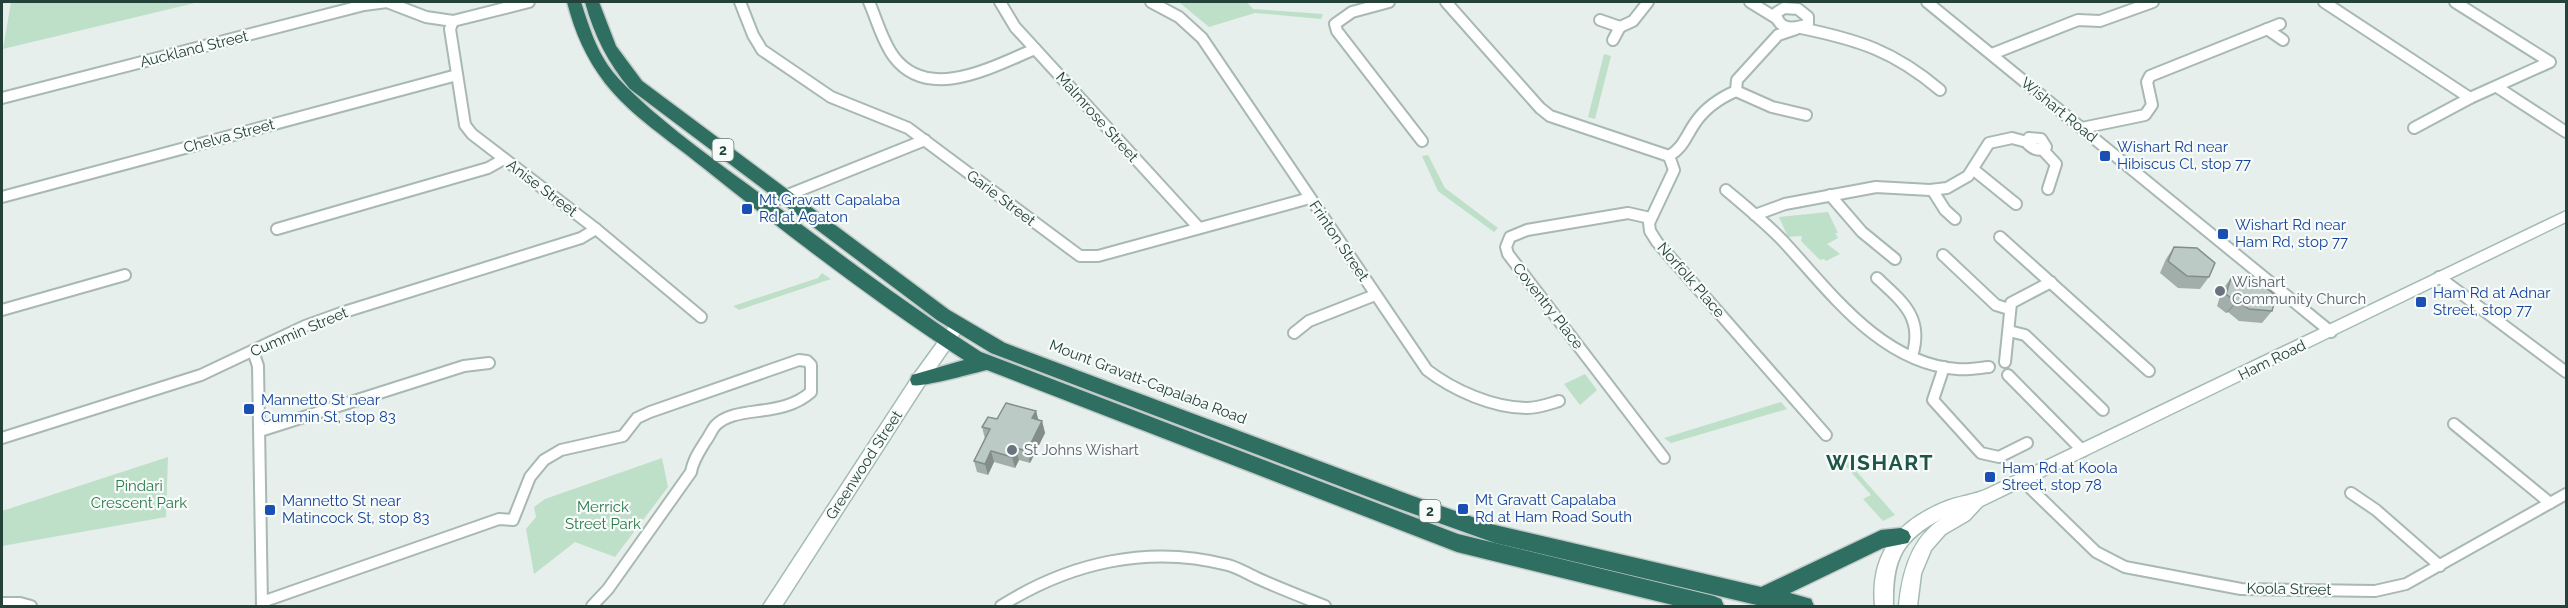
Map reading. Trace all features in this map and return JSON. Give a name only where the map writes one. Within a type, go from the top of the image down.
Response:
[{"type":"highway","name":"Mount Gravatt-Capalaba Road","points":[[574,2],[587,42],[612,81],[669,132],[763,205],[952,333],[989,343],[1018,356],[1467,525],[1523,542],[1804,606]]},
{"type":"highway","name":"Mount Gravatt-Capalaba Road","points":[[592,2],[610,50],[617,63],[636,85],[785,196],[987,363],[1457,543],[1714,606]]},
{"type":"highway","points":[[919,380],[987,363]]},
{"type":"highway","points":[[1761,597],[1881,539],[1902,537]]},
{"type":"street","name":"Auckland Street","points":[[2,98],[364,5],[387,2],[426,17],[453,21],[529,2]]},
{"type":"street","name":"Garie Street","points":[[740,2],[753,35],[762,50],[831,97],[895,122],[925,140],[1080,256],[1098,256],[1310,198]]},
{"type":"street","points":[[869,2],[892,52],[900,63],[923,76],[951,79],[968,75],[1035,49]]},
{"type":"street","name":"Malmrose Street","points":[[1000,2],[1015,27],[1199,228]]},
{"type":"street","points":[[1389,2],[1346,15],[1338,19],[1335,24],[1337,31],[1422,141]]},
{"type":"street","points":[[1446,2],[1539,108],[1550,116],[1669,156],[1681,150],[1693,126],[1721,97],[1736,91],[1772,108],[1806,115]]},
{"type":"street","points":[[1613,40],[1620,27],[1633,21],[1648,2]]},
{"type":"street","points":[[1750,2],[1781,9]]},
{"type":"street","points":[[1736,91],[1737,80],[1778,35],[1799,28],[1808,17],[1810,2]]},
{"type":"street","name":"Wishart Road","points":[[1927,2],[2331,332]]},
{"type":"street","points":[[1992,54],[2048,34],[2078,20],[2100,21],[2153,2]]},
{"type":"street","points":[[2324,2],[2470,98]]},
{"type":"street","points":[[2414,128],[2470,98],[2550,62],[2455,2]]},
{"type":"street","name":"Frinton Street","points":[[1160,3],[1191,24],[1202,38],[1418,358],[1436,379],[1454,388],[1511,407],[1528,408],[1559,401]]},
{"type":"street","points":[[1778,35],[1776,13],[1794,5],[1825,33]]},
{"type":"street","points":[[1760,6],[1778,21],[1885,50],[1914,68],[1940,90]]},
{"type":"street","points":[[1600,20],[1620,27]]},
{"type":"street","name":"Anise Street","points":[[453,21],[450,29],[465,125],[472,134],[597,229],[701,317]]},
{"type":"street","points":[[2082,128],[2145,114],[2152,105],[2147,82],[2150,75],[2280,24]]},
{"type":"street","points":[[2267,29],[2283,40]]},
{"type":"street","name":"Chelva Street","points":[[2,197],[457,75]]},
{"type":"street","points":[[2498,87],[2566,132]]},
{"type":"street","points":[[1755,215],[1781,203],[1887,186],[1933,191],[1956,185],[1974,170],[1989,143],[2012,138],[2027,142],[2031,137],[2041,139],[2046,145],[2043,150],[2056,164],[2048,189]]},
{"type":"street","points":[[763,205],[925,140]]},
{"type":"street","points":[[1650,218],[1674,171],[1669,156]]},
{"type":"street","points":[[277,229],[488,168],[504,159]]},
{"type":"street","points":[[1974,170],[2016,204]]},
{"type":"street","points":[[1726,190],[1782,240],[1859,324],[1876,336],[1912,356],[1944,367],[1967,369],[1989,367]]},
{"type":"street","points":[[1933,191],[1945,210],[1955,219]]},
{"type":"street","points":[[1830,195],[1863,232],[1895,258]]},
{"type":"street","name":"Coventry Place","points":[[1650,218],[1628,213],[1527,230],[1510,237],[1506,247],[1508,254],[1664,458]]},
{"type":"street","name":"Ham Road","points":[[1884,606],[1882,582],[1885,567],[1902,537],[1924,519],[1955,505],[1976,501],[2022,480],[2566,216]]},
{"type":"street","name":"Norfolk Place","points":[[1650,218],[1650,231],[1657,242],[1827,435]]},
{"type":"street","name":"Cummin Street","points":[[2,438],[186,381],[340,313],[581,238],[597,229]]},
{"type":"street","points":[[2001,237],[2149,371]]},
{"type":"street","points":[[1943,255],[1996,305],[2009,309]]},
{"type":"street","points":[[2,310],[125,275]]},
{"type":"street","points":[[2439,277],[2566,372]]},
{"type":"street","points":[[1877,278],[1905,306],[1916,322],[1918,342],[1912,356]]},
{"type":"street","points":[[2005,362],[2009,309],[2014,299],[2051,282]]},
{"type":"street","points":[[1294,333],[1309,321],[1375,295]]},
{"type":"street","points":[[2009,331],[2025,335],[2103,410]]},
{"type":"street","name":"Greenwood Street","points":[[772,606],[952,333]]},
{"type":"street","points":[[253,351],[258,366],[262,604],[499,519],[513,520],[530,477],[544,460],[561,450],[623,436],[638,418],[650,412],[799,360],[807,361],[811,365],[811,392],[804,400],[792,406],[727,417],[717,423],[692,459],[691,472],[608,589],[592,606]]},
{"type":"street","points":[[260,431],[464,366],[489,363]]},
{"type":"street","points":[[1944,367],[1933,400],[1980,453],[1999,457],[2027,443]]},
{"type":"street","points":[[2008,375],[2083,451]]},
{"type":"street","points":[[2454,424],[2550,503]]},
{"type":"street","name":"Koola Street","points":[[2022,480],[2096,552],[2108,560],[2132,569],[2241,589],[2375,591],[2406,584],[2566,494]]},
{"type":"street","points":[[2350,493],[2376,510],[2440,566]]},
{"type":"street","name":"Ham Road","points":[[1908,606],[1909,586],[1919,554],[1939,530],[1963,515],[1976,501]]},
{"type":"street","points":[[1001,606],[1021,592],[1062,572],[1103,560],[1144,557],[1188,559],[1229,566],[1325,606]]},
{"type":"street","points":[[2,603],[20,603],[31,606]]},
{"type":"green space","points":[[11,2],[199,2],[3,49]]},
{"type":"green space","points":[[1181,2],[1247,2],[1253,9],[1323,14],[1321,19],[1255,13],[1209,27]]},
{"type":"green space","points":[[1604,54],[1611,56],[1595,119],[1588,117]]},
{"type":"green space","points":[[1428,155],[1445,188],[1498,228],[1494,232],[1438,191],[1422,156]]},
{"type":"green space","points":[[1828,212],[1838,238],[1827,244],[1840,254],[1826,261],[1820,260],[1801,241],[1802,236],[1788,237],[1779,217]]},
{"type":"green space","points":[[822,273],[831,279],[739,310],[733,306],[818,278]]},
{"type":"green space","points":[[1585,374],[1597,390],[1580,405],[1564,384]]},
{"type":"green space","points":[[1781,402],[1787,409],[1671,443],[1664,438]]},
{"type":"green space","points":[[1842,455],[1895,515],[1883,521],[1863,499],[1871,495],[1838,457]]},
{"type":"green space","name":"Pindari Crescent Park","points":[[168,457],[166,517],[2,546],[2,511]]},
{"type":"green space","name":"Merrick Street Park","points":[[662,458],[668,487],[615,557],[575,542],[534,574],[526,529],[536,517],[534,507],[545,499]]},
{"type":"building","points":[[2174,247],[2197,248],[2215,263],[2209,277],[2187,276],[2168,261]]},
{"type":"building","points":[[2231,278],[2257,280],[2276,296],[2272,311],[2249,309],[2226,294]]},
{"type":"building","name":"St Johns Wishart","points":[[1006,403],[1036,411],[1032,418],[1042,421],[1027,451],[1016,448],[1012,457],[991,451],[985,464],[974,461],[990,429],[982,427],[988,417],[997,419]]},
{"type":"place","name":"Wishart Rd near Hibiscus Cl, stop 77","points":[[2105,156]]},
{"type":"place","name":"Mt Gravatt Capalaba Rd at Agaton","points":[[747,209]]},
{"type":"place","name":"Wishart Rd near Ham Rd, stop 77","points":[[2223,234]]},
{"type":"place","name":"Wishart Community Church","points":[[2220,291]]},
{"type":"place","name":"Ham Rd at Adnar Street, stop 77","points":[[2421,302]]},
{"type":"place","name":"Mannetto St near Cummin St, stop 83","points":[[249,409]]},
{"type":"place","name":"St Johns Wishart","points":[[1012,450]]},
{"type":"place","name":"Ham Rd at Koola Street, stop 78","points":[[1990,477]]},
{"type":"place","name":"Mt Gravatt Capalaba Rd at Ham Road South","points":[[1463,509]]},
{"type":"place","name":"Mannetto St near Matincock St, stop 83","points":[[270,510]]},
{"type":"district","name":"WISHART","points":[[1880,463]]}]
